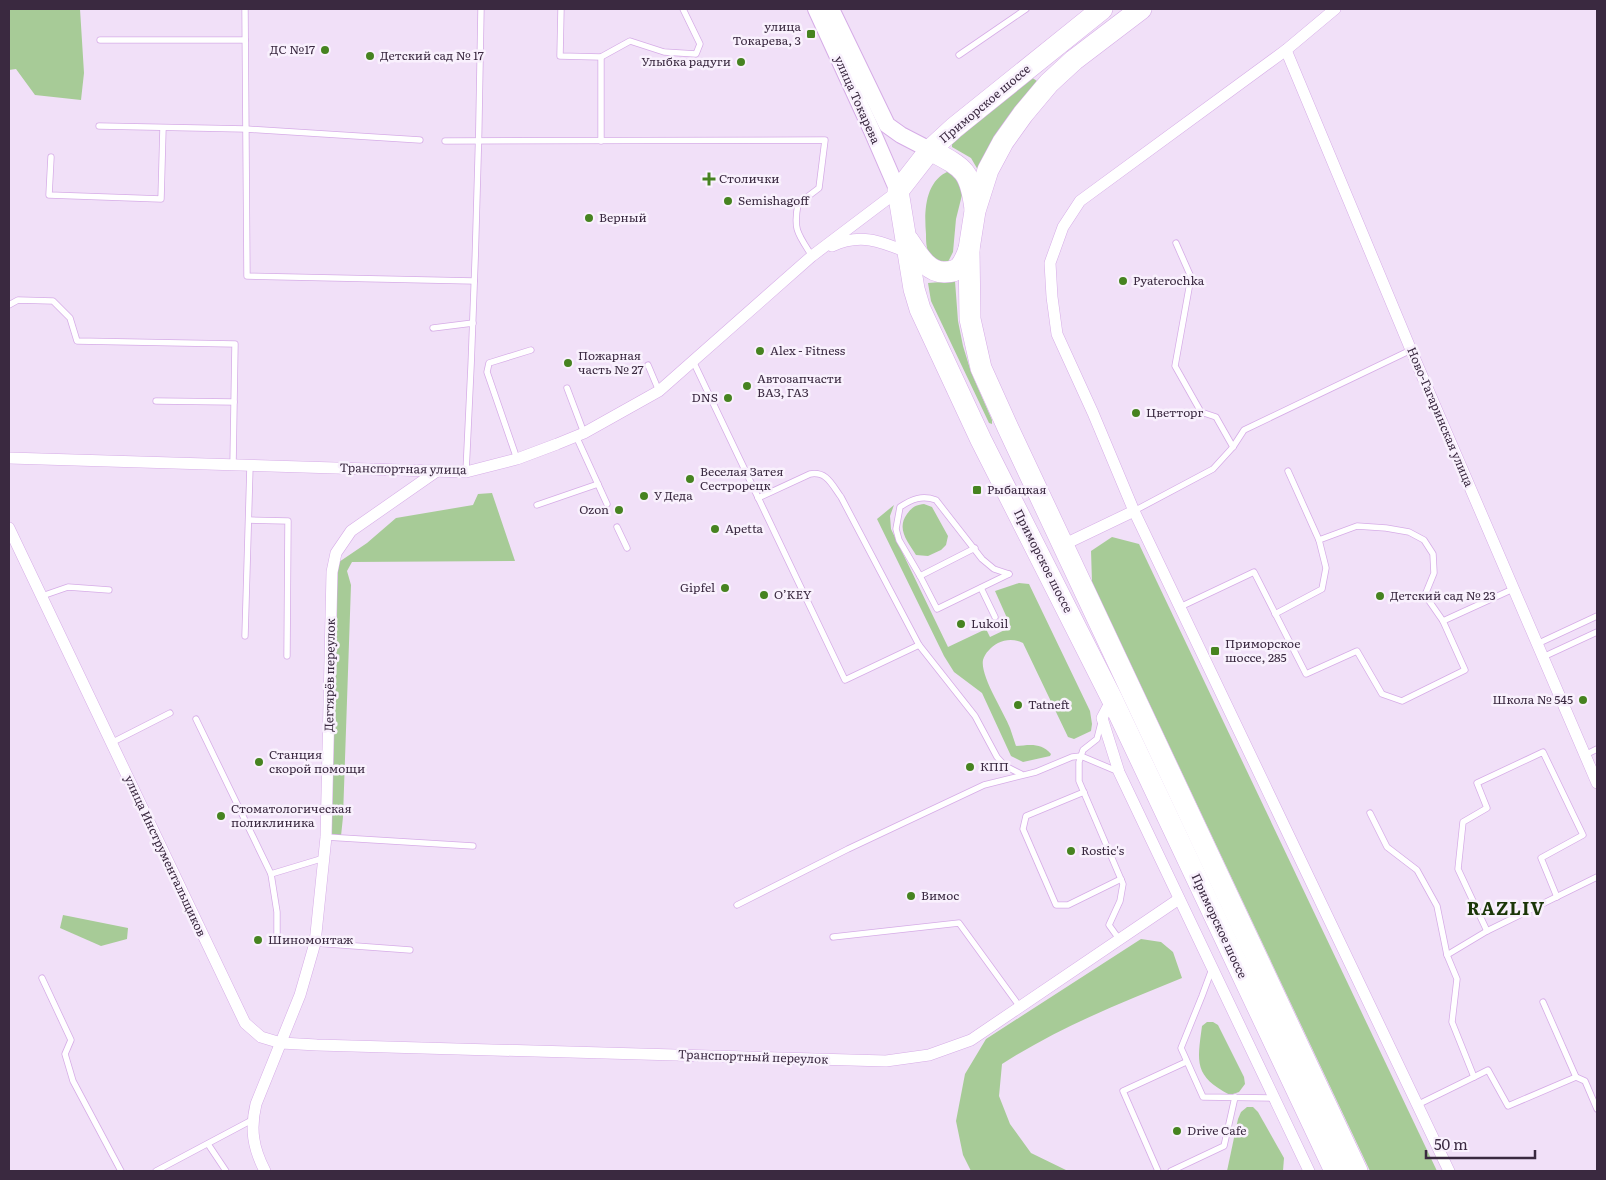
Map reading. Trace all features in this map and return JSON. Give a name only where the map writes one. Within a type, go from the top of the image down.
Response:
[{"type":"highway","name":"Приморское шоссе","points":[[1102,9],[980,106],[930,150],[898,191],[914,289],[920,309],[981,440],[1112,699],[1335,1171]]},
{"type":"highway","name":"Приморское шоссе","points":[[1141,9],[1074,60],[1049,83],[1003,142],[988,170],[975,211],[969,250],[970,318],[981,368],[1357,1171]]},
{"type":"highway","points":[[930,150],[957,164],[964,170],[970,181],[975,211]]},
{"type":"highway","points":[[906,243],[922,261],[935,270],[942,272],[957,269],[961,266],[969,250]]},
{"type":"main road","name":"улица Токарева","points":[[816,9],[898,191]]},
{"type":"main road","name":"улица Токарева","points":[[831,9],[887,125],[901,135],[930,150]]},
{"type":"street","points":[[1335,9],[1286,50],[1080,201],[1063,227],[1050,263],[1052,297],[1057,334],[1134,511],[1448,1171]]},
{"type":"street","name":"Ново-Гагаринская улица","points":[[1286,50],[1411,350],[1597,783]]},
{"type":"street","name":"Транспортная улица","points":[[9,458],[466,472],[517,459],[580,434],[659,391],[815,254],[898,191]]},
{"type":"street","name":"Транспортная улица","points":[[815,254],[836,244],[864,238],[890,245],[906,243]]},
{"type":"street","name":"Дегтярёв переулок","points":[[281,1043],[300,995],[316,943],[326,838],[332,572],[336,553],[351,531],[437,471]]},
{"type":"street","points":[[1063,545],[1134,511]]},
{"type":"street","name":"улица Инструментальщиков","points":[[9,528],[245,1023],[261,1037],[281,1043]]},
{"type":"street","points":[[1112,699],[1102,718],[1119,772],[1274,1098],[1304,1169]]},
{"type":"street","name":"Транспортный переулок","points":[[281,1043],[886,1061],[929,1054],[971,1040],[1179,899]]},
{"type":"street","points":[[265,1171],[258,1158],[253,1137],[252,1120],[256,1104],[281,1043]]},
{"type":"lane","points":[[245,9],[247,276],[474,281]]},
{"type":"lane","points":[[466,472],[479,141],[481,9]]},
{"type":"lane","points":[[561,9],[560,56],[601,56],[630,41],[664,52],[696,54],[700,44],[683,9]]},
{"type":"lane","points":[[959,55],[1026,9]]},
{"type":"lane","points":[[100,40],[245,40]]},
{"type":"lane","points":[[601,56],[601,141]]},
{"type":"lane","points":[[99,126],[246,130],[420,140]]},
{"type":"lane","points":[[51,157],[50,195],[161,199],[164,128]]},
{"type":"lane","points":[[445,141],[825,140],[819,188],[798,204],[795,225],[800,237],[815,254]]},
{"type":"lane","points":[[1176,243],[1190,277],[1175,366],[1201,412],[1216,417],[1233,447]]},
{"type":"lane","points":[[9,305],[18,300],[53,301],[70,318],[76,340],[235,344],[233,465]]},
{"type":"lane","points":[[433,328],[473,323]]},
{"type":"lane","points":[[517,459],[487,372],[489,364],[531,350]]},
{"type":"lane","points":[[1134,511],[1213,469],[1233,447],[1244,430],[1411,350]]},
{"type":"lane","points":[[693,361],[845,680],[919,646]]},
{"type":"lane","points":[[648,365],[659,391]]},
{"type":"lane","points":[[567,388],[580,434],[607,504]]},
{"type":"lane","points":[[156,401],[234,402]]},
{"type":"lane","points":[[245,636],[250,466]]},
{"type":"lane","points":[[1275,614],[1322,589],[1326,568],[1319,540],[1288,471]]},
{"type":"lane","points":[[758,498],[810,474],[817,473],[823,475],[841,497],[919,646],[975,716],[997,757],[1005,766],[1021,774]]},
{"type":"lane","points":[[537,505],[598,484]]},
{"type":"lane","points":[[927,497],[936,500],[975,548],[982,559],[994,569],[1010,574],[937,609],[899,540],[896,529],[900,507],[912,499],[927,497]]},
{"type":"lane","points":[[248,520],[288,521],[287,656]]},
{"type":"lane","points":[[1180,607],[1254,572],[1306,674],[1357,651],[1382,694],[1402,701],[1465,670],[1443,621],[1425,595],[1434,573],[1433,554],[1424,540],[1409,532],[1357,526],[1319,540]]},
{"type":"lane","points":[[617,527],[627,548]]},
{"type":"lane","points":[[920,576],[975,548]]},
{"type":"lane","points":[[42,596],[68,586],[110,590]]},
{"type":"lane","points":[[981,588],[994,617]]},
{"type":"lane","points":[[1443,621],[1514,588]]},
{"type":"lane","points":[[1537,644],[1597,616]]},
{"type":"lane","points":[[1543,657],[1597,632]]},
{"type":"lane","points":[[112,742],[170,713]]},
{"type":"lane","points":[[1102,718],[1097,739],[1083,750],[1079,762],[1079,781],[1123,884],[1120,901],[1109,925],[1119,939]]},
{"type":"lane","points":[[196,719],[271,874],[277,912],[276,942]]},
{"type":"lane","points":[[1585,755],[1597,749]]},
{"type":"lane","points":[[1487,931],[1458,869],[1463,822],[1487,808],[1477,783],[1543,752],[1583,834],[1541,858],[1557,897]]},
{"type":"lane","points":[[737,905],[848,849],[984,785],[1021,774],[1036,772],[1072,756],[1081,756],[1119,772]]},
{"type":"lane","points":[[1084,792],[1026,816],[1022,829],[1056,905],[1068,905],[1121,879]]},
{"type":"lane","points":[[1370,813],[1387,847],[1417,870],[1437,906],[1447,954],[1456,979],[1452,1022],[1474,1077]]},
{"type":"lane","points":[[326,838],[473,846]]},
{"type":"lane","points":[[271,874],[324,858]]},
{"type":"lane","points":[[1447,954],[1487,931],[1597,877]]},
{"type":"lane","points":[[834,937],[959,923],[1020,1007]]},
{"type":"lane","points":[[316,943],[410,950]]},
{"type":"lane","points":[[1212,969],[1181,1048],[1186,1062],[1203,1097],[1274,1098]]},
{"type":"lane","points":[[42,978],[71,1040],[65,1054],[73,1081],[121,1171]]},
{"type":"lane","points":[[1542,1002],[1576,1077],[1585,1081],[1597,1110]]},
{"type":"lane","points":[[1158,1171],[1123,1092],[1186,1062]]},
{"type":"lane","points":[[1417,1105],[1488,1070],[1508,1106],[1576,1077]]},
{"type":"lane","points":[[1170,1171],[1224,1146],[1235,1097]]},
{"type":"lane","points":[[156,1171],[252,1120]]},
{"type":"lane","points":[[208,1144],[226,1171]]},
{"type":"green space","points":[[9,9],[80,9],[84,73],[81,100],[35,95],[16,69],[9,70]]},
{"type":"green space","points":[[1031,77],[1037,81],[978,170],[971,158],[952,147],[952,144]]},
{"type":"green space","points":[[949,171],[964,187],[956,219],[953,252],[948,262],[941,264],[927,249],[926,207],[935,182]]},
{"type":"green space","points":[[955,281],[958,321],[963,346],[971,372],[992,424],[989,423],[931,301],[928,283]]},
{"type":"green space","points":[[492,493],[515,561],[352,562],[347,571],[351,585],[343,817],[341,836],[327,834],[334,572],[339,562],[367,543],[396,518],[473,505],[478,494]]},
{"type":"green space","points":[[924,504],[932,507],[948,536],[946,545],[941,550],[928,556],[916,555],[903,530],[904,520],[909,512],[914,507]]},
{"type":"green space","points":[[894,505],[890,516],[891,529],[948,647],[986,629],[990,637],[1011,627],[995,591],[1019,583],[1029,584],[1090,711],[1091,731],[1074,739],[1068,737],[1023,643],[1007,640],[993,646],[987,653],[983,660],[985,675],[1007,721],[1016,746],[1039,746],[1051,754],[1050,756],[1023,762],[1011,756],[982,693],[954,672],[944,656],[877,519]]},
{"type":"green space","points":[[1112,537],[1139,544],[1437,1171],[1370,1171],[1092,582],[1091,551]]},
{"type":"green space","points":[[63,915],[128,928],[127,939],[101,946],[60,928]]},
{"type":"green space","points":[[1141,939],[1161,942],[1173,952],[1182,978],[1067,1028],[1002,1064],[999,1096],[1010,1124],[1031,1153],[1068,1171],[971,1171],[963,1155],[956,1121],[965,1074],[986,1039]]},
{"type":"green space","points":[[1207,1022],[1213,1022],[1218,1025],[1244,1077],[1245,1084],[1239,1092],[1230,1095],[1218,1088],[1204,1075],[1199,1059],[1199,1050],[1202,1026]]},
{"type":"green space","points":[[1247,1107],[1253,1107],[1258,1112],[1284,1158],[1283,1171],[1227,1171],[1238,1119],[1241,1112]]},
{"type":"place","name":"улица Токарева, 3","points":[[811,34]]},
{"type":"place","name":"ДС №17","points":[[325,50]]},
{"type":"place","name":"Детский сад № 17","points":[[370,56]]},
{"type":"place","name":"Улыбка радуги","points":[[741,62]]},
{"type":"place","name":"Столички","points":[[709,179]]},
{"type":"place","name":"Semishagoff","points":[[728,201]]},
{"type":"place","name":"Верный","points":[[589,218]]},
{"type":"place","name":"Pyaterochka","points":[[1123,281]]},
{"type":"place","name":"Alex - Fitness","points":[[760,351]]},
{"type":"place","name":"Пожарная часть № 27","points":[[568,363]]},
{"type":"place","name":"Автозапчасти ВАЗ, ГАЗ","points":[[747,386]]},
{"type":"place","name":"DNS","points":[[728,398]]},
{"type":"place","name":"Цветторг","points":[[1136,413]]},
{"type":"place","name":"Веселая Затея Сестрорецк","points":[[690,479]]},
{"type":"place","name":"Рыбацкая","points":[[977,490]]},
{"type":"place","name":"У Деда","points":[[644,496]]},
{"type":"place","name":"Ozon","points":[[619,510]]},
{"type":"place","name":"Apetta","points":[[715,529]]},
{"type":"place","name":"Gipfel","points":[[725,588]]},
{"type":"place","name":"O’KEY","points":[[764,595]]},
{"type":"place","name":"Детский сад № 23","points":[[1380,596]]},
{"type":"place","name":"Lukoil","points":[[961,624]]},
{"type":"place","name":"Приморское шоссе, 285","points":[[1215,651]]},
{"type":"place","name":"Школа № 545","points":[[1583,700]]},
{"type":"place","name":"Tatneft","points":[[1018,705]]},
{"type":"place","name":"Станция скорой помощи","points":[[259,762]]},
{"type":"place","name":"КПП","points":[[970,767]]},
{"type":"place","name":"Стоматологическая поликлиника","points":[[221,816]]},
{"type":"place","name":"Rostic's","points":[[1071,851]]},
{"type":"place","name":"Вимос","points":[[911,896]]},
{"type":"place","name":"Шиномонтаж","points":[[258,940]]},
{"type":"place","name":"Drive Cafe","points":[[1177,1131]]},
{"type":"district","name":"RAZLIV","points":[[1506,909]]}]
